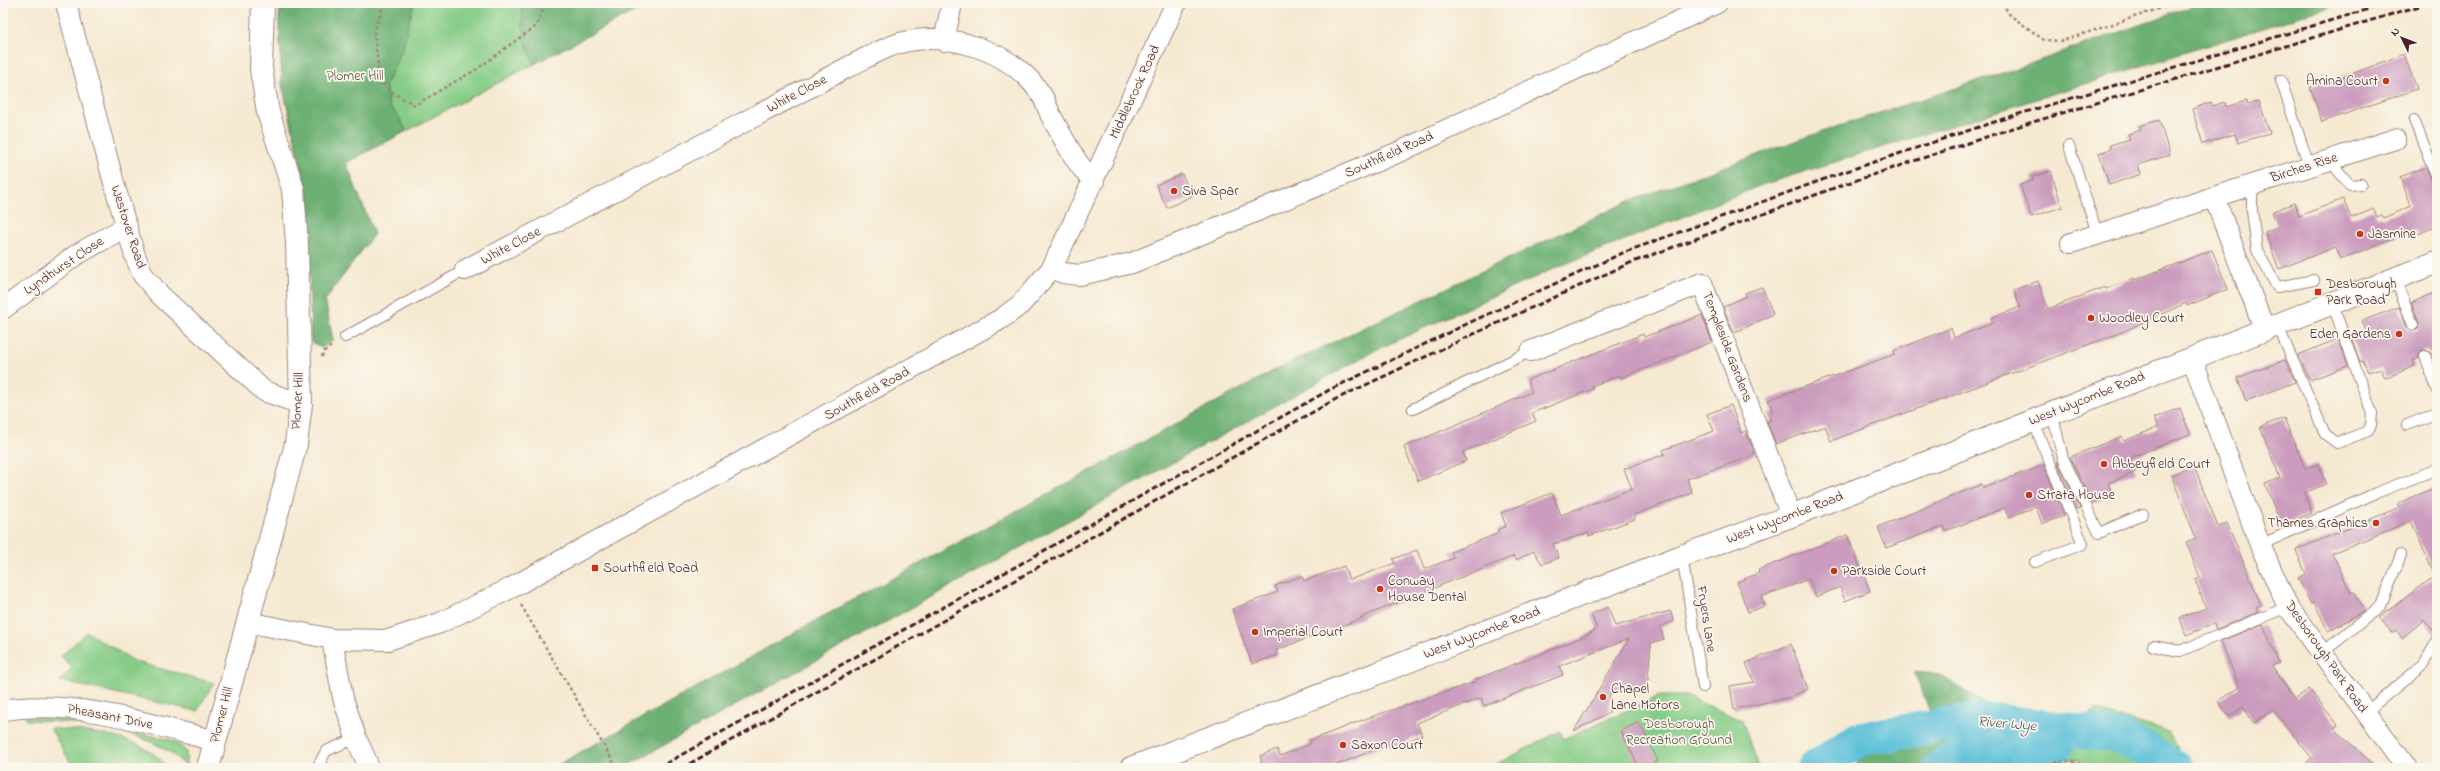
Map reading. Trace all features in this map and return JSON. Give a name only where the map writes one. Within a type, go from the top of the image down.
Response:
[{"type":"main road","name":"Plomer Hill","points":[[208,768],[296,444],[301,404],[297,244],[293,189],[268,112],[261,69],[262,3]]},
{"type":"main road","name":"West Wycombe Road","points":[[1131,768],[1682,556],[1792,516],[2271,326],[2437,262]]},
{"type":"street","name":"Westover Road","points":[[66,3],[115,187],[135,256],[144,275],[160,295],[264,391],[301,404]]},
{"type":"street","points":[[944,41],[952,3]]},
{"type":"street","name":"Middlebrook Road","points":[[1094,182],[1176,3]]},
{"type":"street","name":"Southfield Road","points":[[1052,268],[1063,273],[1080,274],[1132,263],[1399,152],[1717,3]]},
{"type":"street","name":"White Close","points":[[465,270],[878,52],[900,43],[923,40],[944,41],[969,45],[988,52],[1006,62],[1026,77],[1041,94],[1076,160],[1094,182]]},
{"type":"street","name":"Birches Rise","points":[[2071,242],[2395,139]]},
{"type":"street","name":"Southfield Road","points":[[248,622],[332,639],[388,640],[440,624],[511,588],[1001,319],[1020,305],[1052,268],[1094,182]]},
{"type":"street","points":[[2214,197],[2271,326]]},
{"type":"street","name":"Lyndhurst Close","points":[[3,309],[76,255],[127,226]]},
{"type":"street","name":"Templeside Gardens","points":[[1531,351],[1702,283],[1792,516]]},
{"type":"street","name":"Desborough Park Road","points":[[2192,358],[2260,545],[2288,607],[2406,768]]},
{"type":"street","points":[[332,639],[342,698],[356,738],[368,765]]},
{"type":"street","name":"Pheasant Drive","points":[[3,710],[56,707],[102,713],[215,741]]},
{"type":"lane","points":[[2281,80],[2309,166]]},
{"type":"lane","points":[[2414,120],[2437,178]]},
{"type":"lane","points":[[2069,146],[2097,233]]},
{"type":"lane","points":[[2329,160],[2350,185],[2361,184]]},
{"type":"lane","points":[[2252,185],[2252,210],[2258,250],[2277,287],[2314,280]]},
{"type":"lane","points":[[345,337],[465,270]]},
{"type":"lane","points":[[2395,278],[2413,324]]},
{"type":"lane","points":[[2271,326],[2325,434],[2336,443],[2368,431],[2372,420],[2372,413],[2332,303]]},
{"type":"lane","points":[[1413,409],[1531,351]]},
{"type":"lane","points":[[2425,356],[2437,389]]},
{"type":"lane","points":[[2407,425],[2437,413]]},
{"type":"lane","points":[[2042,417],[2099,533],[2143,514]]},
{"type":"lane","points":[[2035,562],[2083,544],[2042,417]]},
{"type":"lane","points":[[2260,545],[2376,493],[2437,469]]},
{"type":"lane","points":[[2322,653],[2381,606],[2401,555]]},
{"type":"lane","name":"Fryers Lane","points":[[1682,556],[1702,687]]},
{"type":"lane","points":[[2153,646],[2180,651],[2288,607]]},
{"type":"lane","points":[[2366,712],[2424,664],[2437,641]]},
{"type":"lane","points":[[317,768],[326,751],[356,738]]},
{"type":"path","points":[[384,3],[374,33],[380,82],[394,94],[415,105],[477,69],[536,26],[546,3]]},
{"type":"path","points":[[2002,3],[2010,15],[2044,40],[2062,41],[2124,18],[2176,3]]},
{"type":"path","points":[[511,588],[617,768]]},
{"type":"path","points":[[2031,768],[2075,762],[2090,768]]},
{"type":"path","points":[[2075,762],[2076,768]]},
{"type":"green space","name":"Plomer Hill","points":[[280,3],[650,3],[346,163],[374,234],[325,300],[333,340],[322,348],[311,342],[308,194],[282,84],[279,21]]},
{"type":"green space","points":[[280,3],[414,3],[403,47],[385,86],[390,107],[399,117],[406,131],[346,163],[374,234],[325,300],[333,340],[322,348],[311,342],[308,194],[282,84],[279,21]]},
{"type":"green space","points":[[522,3],[650,3],[534,64],[524,34]]},
{"type":"green space","points":[[2201,3],[2343,3],[1762,185],[1553,269],[1378,349],[623,768],[552,768],[842,606],[1277,369],[1627,202],[1821,132],[2027,65]]},
{"type":"green space","points":[[87,632],[136,662],[214,683],[197,711],[59,681],[72,668],[61,656]]},
{"type":"green space","points":[[1914,672],[1939,674],[1994,710],[1981,718],[1937,728]]},
{"type":"green space","name":"Desborough Recreation Ground","points":[[1659,696],[1686,696],[1742,720],[1759,768],[1489,768],[1560,731],[1563,739]]},
{"type":"green space","points":[[2096,710],[2168,732],[2186,762],[2195,768],[2098,768],[2087,762],[2064,759],[2016,767],[2004,768],[2024,765],[2054,737]]},
{"type":"green space","points":[[26,716],[76,718],[175,741],[186,751],[187,767],[168,751],[135,736],[81,724],[26,720]]},
{"type":"green space","points":[[1998,722],[2056,734],[2046,746],[2030,760],[2022,765],[2009,768],[1985,769],[1964,766],[1960,768],[1858,768],[1856,746],[1885,739],[1930,737]]},
{"type":"green space","points":[[50,728],[103,734],[129,742],[154,754],[168,768],[74,768]]},
{"type":"building","points":[[2404,54],[2417,89],[2322,122],[2310,87],[2330,82]]},
{"type":"building","points":[[2246,101],[2247,105],[2259,101],[2270,133],[2238,143],[2235,134],[2203,144],[2192,109],[2211,102],[2212,106],[2225,102],[2226,107]]},
{"type":"building","points":[[2159,120],[2170,155],[2138,165],[2141,174],[2109,185],[2099,153],[2111,149],[2110,145],[2130,139],[2128,134],[2141,130],[2139,126]]},
{"type":"building","points":[[2426,167],[2431,181],[2437,184],[2437,226],[2418,234],[2416,230],[2341,259],[2336,247],[2279,269],[2265,232],[2278,226],[2272,212],[2294,203],[2299,216],[2343,199],[2351,218],[2374,209],[2377,217],[2381,215],[2383,218],[2411,206],[2400,177]]},
{"type":"building","points":[[2051,171],[2062,207],[2031,217],[2020,185],[2033,181],[2032,177]]},
{"type":"building","name":"Siva Spar","points":[[1182,174],[1192,196],[1167,208],[1156,185]]},
{"type":"building","points":[[2212,250],[2228,289],[2187,306],[2186,303],[2122,332],[1831,441],[1825,426],[1776,444],[1767,422],[1771,420],[1769,414],[1773,413],[1768,400],[1895,354],[1894,351],[1951,328],[1954,338],[1993,323],[1991,318],[2020,307],[2014,290],[2038,281],[2048,309],[2105,287],[2106,289],[2134,278],[2135,280]]},
{"type":"building","points":[[1762,287],[1773,314],[1734,333],[1723,307],[1746,296],[1745,293]]},
{"type":"building","name":"Eden Gardens","points":[[2437,292],[2437,351],[2431,354],[2426,350],[2422,350],[2419,354],[2419,358],[2413,361],[2415,366],[2385,378],[2381,368],[2368,372],[2363,360],[2360,362],[2351,337],[2366,331],[2362,321],[2399,307],[2407,328],[2415,331],[2418,329],[2419,323],[2411,303]]},
{"type":"building","points":[[1702,315],[1712,342],[1621,378],[1620,375],[1592,386],[1593,389],[1532,413],[1536,421],[1463,452],[1466,461],[1418,481],[1404,447],[1532,392],[1527,380],[1643,334],[1644,337]]},
{"type":"building","points":[[2338,339],[2348,366],[2310,380],[2298,355]]},
{"type":"building","points":[[2285,360],[2295,382],[2246,401],[2237,378]]},
{"type":"building","points":[[1731,405],[1741,433],[1746,431],[1755,455],[1687,479],[1692,493],[1634,515],[1635,519],[1589,536],[1588,533],[1553,544],[1559,558],[1542,564],[1534,551],[1516,560],[1514,556],[1362,617],[1363,618],[1276,650],[1278,655],[1252,664],[1232,609],[1278,592],[1275,586],[1302,576],[1304,581],[1344,566],[1349,580],[1395,563],[1393,559],[1417,550],[1424,569],[1454,558],[1451,552],[1499,533],[1497,530],[1506,526],[1501,513],[1552,493],[1561,515],[1632,489],[1624,469],[1665,454],[1663,450],[1714,431],[1707,414]]},
{"type":"building","name":"Abbeyfield Court","points":[[2180,408],[2190,434],[2130,458],[2136,472],[2108,483],[2113,495],[2092,503],[2070,457],[2122,436],[2124,441],[2158,427],[2154,418]]},
{"type":"building","points":[[2284,418],[2305,469],[2318,464],[2326,484],[2304,493],[2312,513],[2281,525],[2265,484],[2280,478],[2260,427]]},
{"type":"building","points":[[2058,462],[2080,508],[2076,509]]},
{"type":"building","points":[[2044,465],[2064,516],[2042,524],[2036,507],[2008,517],[2005,508],[1945,531],[1944,526],[1886,548],[1878,527],[1982,484],[1983,488]]},
{"type":"building","points":[[2194,466],[2218,527],[2227,523],[2261,605],[2256,607],[2258,612],[2216,629],[2214,624],[2186,635],[2180,618],[2206,608],[2195,580],[2200,578],[2186,542],[2196,538],[2171,475]]},
{"type":"building","points":[[2437,487],[2437,635],[2424,620],[2402,638],[2396,630],[2392,633],[2379,617],[2435,576],[2411,521],[2332,553],[2351,593],[2354,592],[2364,611],[2328,631],[2314,602],[2311,604],[2298,578],[2306,574],[2296,550],[2400,507],[2398,503]]},
{"type":"building","points":[[1847,535],[1870,591],[1845,601],[1840,587],[1816,597],[1809,579],[1761,597],[1765,606],[1748,612],[1737,582],[1759,573],[1758,570]]},
{"type":"building","points":[[1608,607],[1615,626],[1670,611],[1674,621],[1660,627],[1664,639],[1651,643],[1647,690],[1610,692],[1609,713],[1574,731],[1629,639],[1559,666],[1563,675],[1484,706],[1481,698],[1417,723],[1422,735],[1390,748],[1389,744],[1329,768],[1251,768],[1262,762],[1260,756],[1277,749],[1280,756],[1310,744],[1309,741],[1365,719],[1475,682],[1474,680],[1583,637],[1597,629],[1591,614]]},
{"type":"building","points":[[2263,624],[2279,663],[2272,666],[2295,699],[2309,689],[2338,725],[2334,728],[2377,768],[2303,768],[2312,758],[2273,710],[2254,723],[2243,707],[2229,717],[2218,701],[2239,687],[2221,641]]},
{"type":"building","points":[[1791,644],[1808,689],[1788,698],[1734,709],[1730,686],[1754,682],[1746,663]]},
{"type":"building","points":[[1639,722],[1658,761],[1644,768],[1639,768],[1621,731]]},
{"type":"waterway","name":"River Wye","points":[[1815,768],[1859,739],[1982,719],[2122,737],[2176,768]]},
{"type":"waterway","points":[[1940,768],[1952,760],[1980,750],[2010,747],[2056,746]]},
{"type":"railway","points":[[658,768],[1331,389],[1473,321],[1625,252],[1841,173],[2009,117],[2389,3]]},
{"type":"railway","points":[[682,768],[1336,399],[1630,263],[1845,184],[2013,128],[2429,3]]},
{"type":"place","name":"Amina Court","points":[[2386,81]]},
{"type":"place","name":"Siva Spar","points":[[1174,191]]},
{"type":"place","name":"Jasmine","points":[[2360,234]]},
{"type":"place","name":"Desborough Park Road","points":[[2318,292]]},
{"type":"place","name":"Woodley Court","points":[[2091,318]]},
{"type":"place","name":"Eden Gardens","points":[[2399,334]]},
{"type":"place","name":"Abbeyfield Court","points":[[2104,464]]},
{"type":"place","name":"Strata House","points":[[2029,495]]},
{"type":"place","name":"Thames Graphics","points":[[2376,523]]},
{"type":"place","name":"Southfield Road","points":[[595,568]]},
{"type":"place","name":"Parkside Court","points":[[1834,571]]},
{"type":"place","name":"Conway House Dental","points":[[1380,589]]},
{"type":"place","name":"Imperial Court","points":[[1255,632]]},
{"type":"place","name":"Chapel Lane Motors","points":[[1603,697]]},
{"type":"place","name":"Saxon Court","points":[[1343,745]]}]
